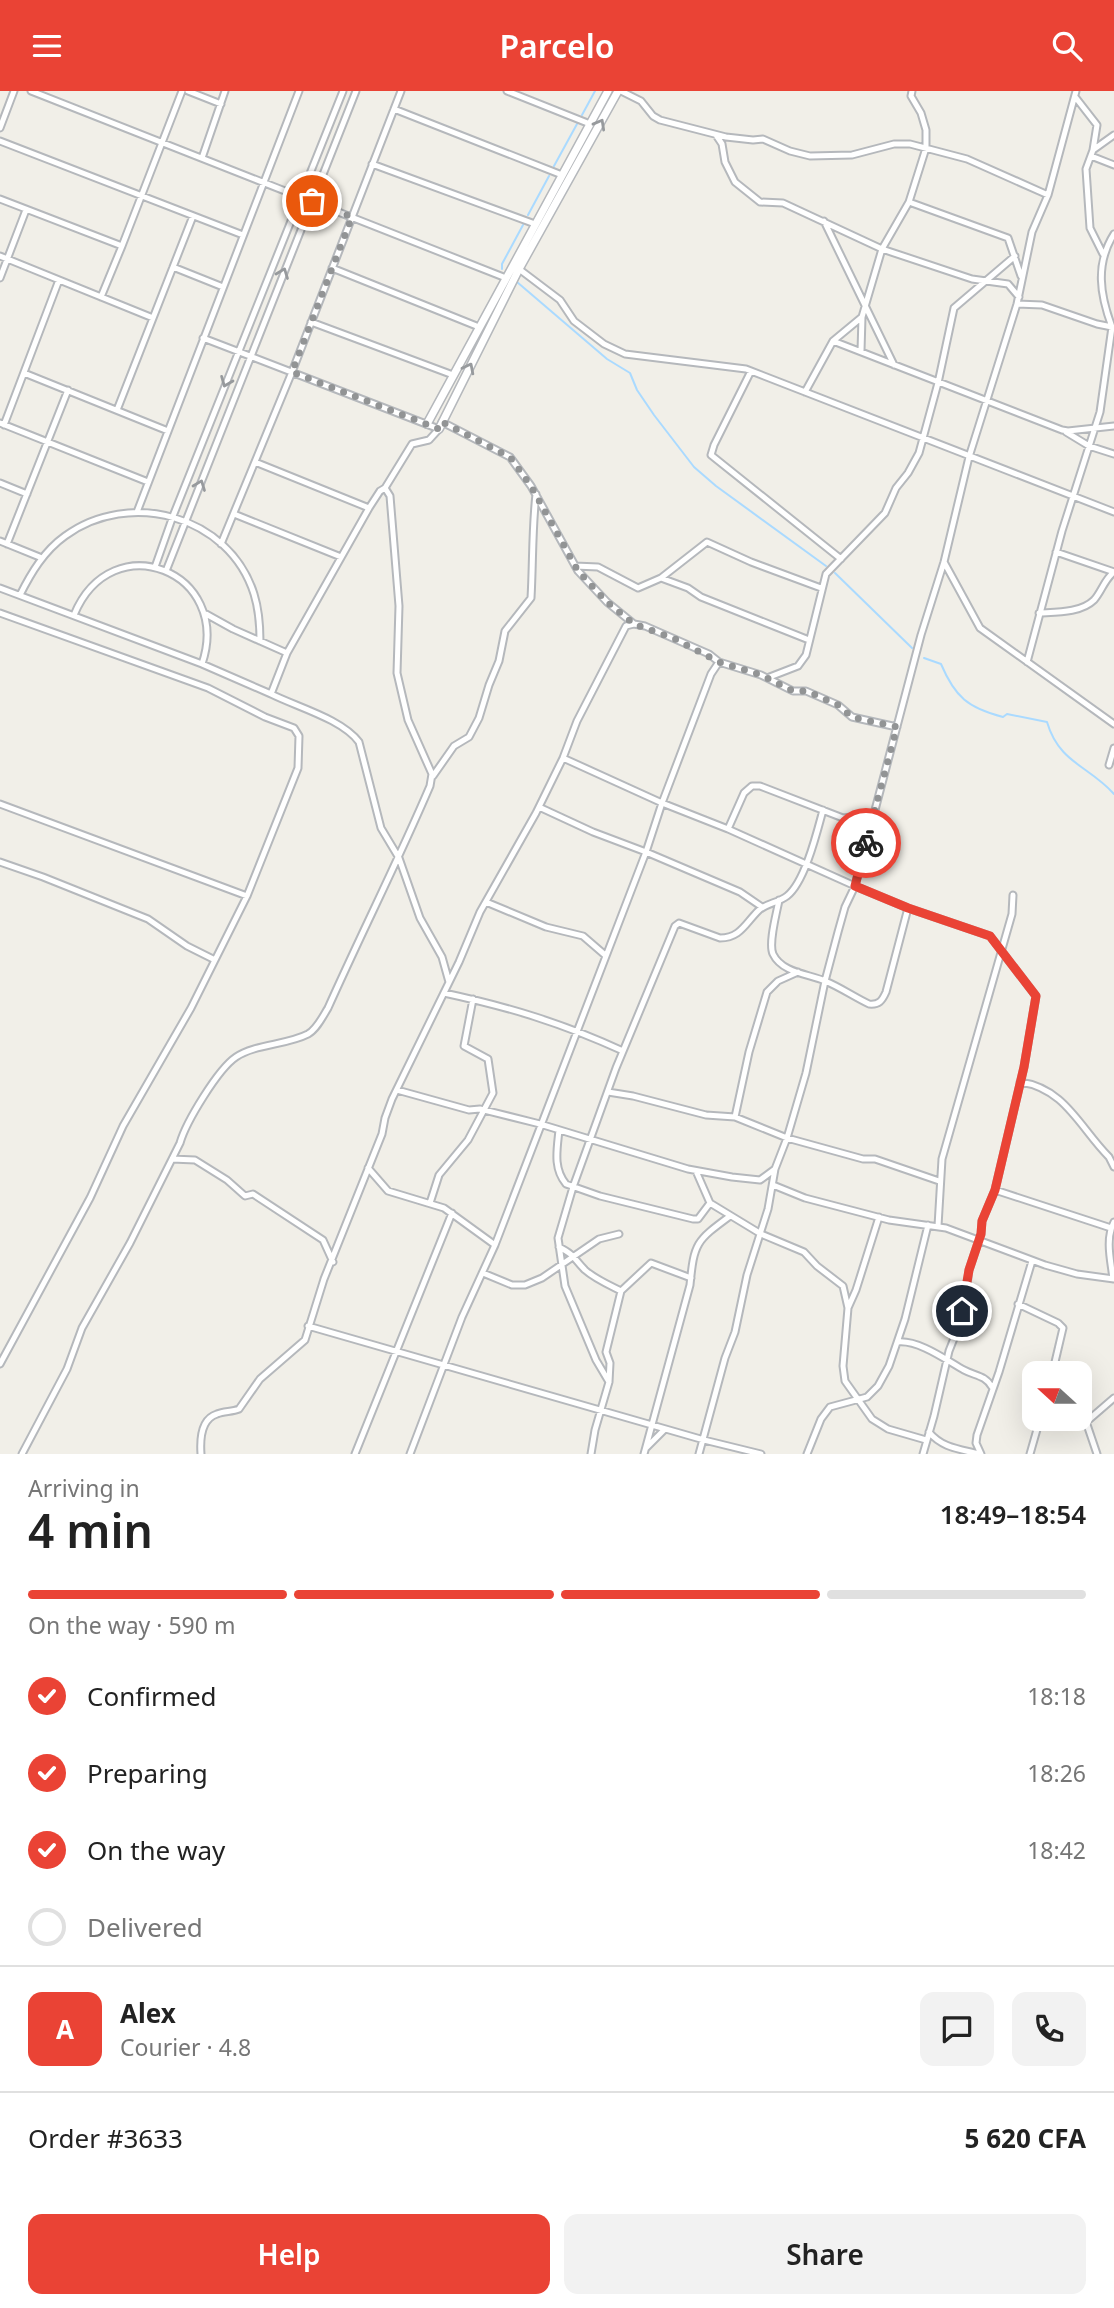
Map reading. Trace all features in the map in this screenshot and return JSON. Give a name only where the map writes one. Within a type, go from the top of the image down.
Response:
[{"type":"street","points":[[0,128],[14,91]]},
{"type":"street","points":[[31,91],[506,278]]},
{"type":"street","points":[[101,297],[183,91]]},
{"type":"street","points":[[188,91],[221,103]]},
{"type":"street","points":[[202,158],[225,91]]},
{"type":"street","points":[[136,512],[299,91]]},
{"type":"street","points":[[155,567],[343,91]]},
{"type":"street","points":[[166,571],[356,91]]},
{"type":"street","points":[[221,544],[292,372],[401,91]]},
{"type":"street","points":[[507,91],[590,124]]},
{"type":"street","points":[[427,424],[608,91]]},
{"type":"street","points":[[271,694],[287,653],[369,508],[385,488],[412,444],[429,440],[440,426],[519,269],[620,91],[642,101],[653,116],[660,120],[716,135],[763,139],[790,151],[810,156],[852,155],[894,144],[911,144],[967,159],[1048,195]]},
{"type":"street","points":[[861,351],[862,317],[883,249],[909,202],[926,148],[926,130],[921,113],[911,96],[912,91]]},
{"type":"street","points":[[1076,94],[1097,125],[1086,169],[1090,228],[1103,254]]},
{"type":"street","points":[[699,1454],[725,1358],[735,1332],[775,1169],[788,1138],[806,1073],[825,981],[845,907],[855,886],[969,457],[1018,300],[1032,232],[1048,195],[1076,94]]},
{"type":"street","points":[[394,109],[562,175]]},
{"type":"street","points":[[716,135],[735,182],[760,202],[783,203],[883,249],[972,279],[1008,284],[1018,300],[1112,327]]},
{"type":"street","points":[[1092,153],[1114,135]]},
{"type":"street","points":[[0,141],[243,235]]},
{"type":"street","points":[[1092,153],[1114,165]]},
{"type":"street","points":[[372,164],[536,224]]},
{"type":"street","points":[[0,199],[122,246]]},
{"type":"street","points":[[909,202],[1008,238],[1022,279]]},
{"type":"street","points":[[0,278],[26,210]]},
{"type":"street","points":[[117,410],[193,216]]},
{"type":"street","points":[[824,221],[894,365]]},
{"type":"street","points":[[1027,663],[1056,552],[1100,412],[1112,327],[1103,289],[1101,266],[1103,254],[1114,234]]},
{"type":"street","points":[[0,256],[153,318]]},
{"type":"street","points":[[768,678],[798,666],[806,655],[825,574],[885,513],[896,488],[919,453],[954,308],[1015,256]]},
{"type":"street","points":[[173,267],[223,287]]},
{"type":"street","points":[[332,268],[479,327]]},
{"type":"street","points":[[519,269],[560,300],[574,321],[604,344],[625,354],[751,371],[1114,512]]},
{"type":"street","points":[[59,280],[2,424],[148,482]]},
{"type":"street","points":[[805,392],[833,341],[862,317]]},
{"type":"street","points":[[311,322],[453,375]]},
{"type":"street","points":[[203,338],[427,424],[440,426],[510,457],[536,494],[575,566],[607,602],[634,624],[673,638],[719,662],[768,678],[793,691],[807,691],[838,705],[852,717],[897,727]]},
{"type":"street","points":[[833,341],[1062,430],[1114,426]]},
{"type":"street","points":[[1108,355],[1114,343]]},
{"type":"street","points":[[751,371],[713,445],[711,455],[841,559]]},
{"type":"street","points":[[24,373],[168,431]]},
{"type":"street","points":[[7,544],[68,390]]},
{"type":"street","points":[[1062,430],[1089,446],[1114,454]]},
{"type":"street","points":[[255,462],[369,508]]},
{"type":"street","points":[[0,483],[27,494]]},
{"type":"street","points":[[22,1454],[67,1369],[82,1328],[130,1243],[191,1117],[234,1058],[308,1034],[318,1023],[328,1008],[399,858],[430,786],[429,765],[408,720],[397,673],[399,606],[390,496],[385,488]]},
{"type":"street","points":[[431,779],[454,746],[469,737],[479,718],[499,661],[505,631],[531,598],[530,567],[534,546],[531,534],[536,494]]},
{"type":"street","points":[[20,595],[42,558],[63,537],[82,524],[104,516],[136,512],[173,516],[209,534],[243,570],[260,616],[260,641]]},
{"type":"street","points":[[234,514],[341,557]]},
{"type":"street","points":[[0,541],[42,558]]},
{"type":"street","points":[[575,566],[598,567],[638,588],[661,577],[707,542],[821,588]]},
{"type":"street","points":[[1039,613],[1086,607],[1114,572],[1056,552]]},
{"type":"street","points":[[943,562],[980,628],[1114,724]]},
{"type":"street","points":[[74,615],[80,599],[91,585],[105,575],[120,568],[137,565],[166,571],[192,589],[206,614],[208,650],[202,664]]},
{"type":"street","points":[[661,577],[688,588],[701,597],[809,640]]},
{"type":"street","points":[[0,587],[202,664],[321,716],[353,734],[359,742],[381,828],[399,858],[420,918],[442,957],[449,982]]},
{"type":"street","points":[[0,613],[208,688],[265,717],[295,728],[299,736],[298,768],[247,896],[191,1008],[123,1126],[90,1198],[0,1364]]},
{"type":"street","points":[[206,614],[287,653]]},
{"type":"street","points":[[201,1454],[203,1426],[208,1419],[215,1414],[239,1409],[260,1379],[305,1340],[397,1090],[486,902],[563,758],[603,667],[626,626],[634,624]]},
{"type":"street","points":[[410,1454],[443,1365],[495,1245],[646,852],[711,674],[719,662]]},
{"type":"street","points":[[1109,765],[1114,748]]},
{"type":"street","points":[[563,758],[855,886],[908,908],[990,936],[1036,996],[1027,1053],[995,1190],[982,1221],[969,1270],[962,1318],[947,1358],[923,1454]]},
{"type":"street","points":[[728,829],[744,793],[752,786],[760,786],[843,818],[873,818]]},
{"type":"street","points":[[0,804],[247,896]]},
{"type":"street","points":[[538,807],[740,892],[762,907]]},
{"type":"street","points":[[609,1382],[596,1360],[565,1286],[558,1238],[590,1139],[675,926],[679,923],[720,939],[743,930],[762,907],[779,900],[794,887],[823,810]]},
{"type":"street","points":[[0,862],[148,919],[187,946],[215,960]]},
{"type":"street","points":[[939,1226],[942,1159],[1012,914],[1013,895]]},
{"type":"street","points":[[779,900],[771,946],[779,961],[798,972],[825,981],[876,1005],[882,1000],[908,908]]},
{"type":"street","points":[[486,902],[546,927],[583,936],[605,955]]},
{"type":"street","points":[[735,1117],[748,1052],[767,992],[778,981],[798,972]]},
{"type":"street","points":[[443,993],[503,1006],[576,1030],[623,1051]]},
{"type":"street","points":[[430,1203],[439,1175],[468,1140],[493,1093],[488,1059],[464,1046],[473,999]]},
{"type":"street","points":[[1020,1082],[1036,1084],[1055,1095],[1109,1157],[1114,1167]]},
{"type":"street","points":[[397,1090],[469,1110],[484,1110],[540,1124],[696,1171],[732,1178],[760,1179],[775,1169]]},
{"type":"street","points":[[608,1092],[640,1097],[706,1115],[735,1117],[788,1138],[863,1160],[875,1159],[939,1181]]},
{"type":"street","points":[[559,1130],[556,1160],[566,1184],[624,1203],[693,1219],[702,1216],[710,1203]]},
{"type":"street","points":[[172,1159],[195,1160],[227,1180],[245,1196],[253,1193],[323,1240],[332,1262]]},
{"type":"street","points":[[368,1168],[388,1191],[430,1203],[452,1213],[495,1245]]},
{"type":"street","points":[[696,1171],[710,1203],[761,1234],[804,1252],[843,1286],[848,1308],[843,1374],[872,1419],[888,1429],[926,1440]]},
{"type":"street","points":[[773,1185],[805,1198],[878,1217],[939,1226],[1032,1261],[1077,1274],[1113,1279],[1109,1245],[1112,1225],[995,1190]]},
{"type":"street","points":[[355,1454],[452,1213]]},
{"type":"street","points":[[645,1451],[691,1278],[697,1242],[730,1216]]},
{"type":"street","points":[[848,1308],[878,1217]]},
{"type":"street","points":[[807,1454],[821,1419],[830,1407],[867,1397],[878,1386],[898,1342],[928,1225]]},
{"type":"street","points":[[483,1273],[512,1285],[525,1285],[542,1278],[599,1239],[619,1234]]},
{"type":"street","points":[[559,1247],[574,1255],[594,1277],[621,1291]]},
{"type":"street","points":[[980,1454],[975,1440],[999,1373],[1032,1261]]},
{"type":"street","points":[[592,1454],[609,1382],[610,1363],[606,1352],[621,1291],[651,1262],[691,1278]]},
{"type":"street","points":[[1018,1304],[1063,1328],[1055,1361]]},
{"type":"street","points":[[308,1326],[600,1411],[761,1454]]},
{"type":"street","points":[[898,1342],[908,1343],[947,1358],[967,1372],[986,1378],[992,1387]]},
{"type":"street","points":[[1092,1417],[1114,1398]]},
{"type":"street","points":[[645,1451],[665,1429]]},
{"type":"street","points":[[1030,1454],[1037,1431]]},
{"type":"street","points":[[1088,1431],[1097,1454]]},
{"type":"street","points":[[929,1432],[937,1442],[980,1454]]},
{"type":"waterway","points":[[582,115],[595,91]]},
{"type":"waterway","points":[[554,166],[577,124]]},
{"type":"waterway","points":[[528,215],[549,176]]},
{"type":"waterway","points":[[502,269],[502,264],[523,225]]},
{"type":"waterway","points":[[517,282],[607,359],[630,373],[637,390],[654,415],[694,467],[826,566]]},
{"type":"waterway","points":[[835,573],[912,648]]},
{"type":"waterway","points":[[924,658],[941,664],[958,693],[981,710],[1003,717],[1007,714],[1047,722],[1059,747],[1114,794]]},
{"type":"way so far","points":[[312,201],[352,217],[292,372],[439,429],[442,422],[510,457],[531,486],[578,571],[607,602],[634,624],[645,626],[709,654],[719,662],[761,675],[793,691],[807,691],[838,705],[852,717],[897,727],[866,843]]},
{"type":"route","points":[[866,843],[855,886],[908,908],[990,936],[1036,996],[1024,1067],[995,1190],[980,1227],[981,1234],[969,1270],[962,1311]]}]
